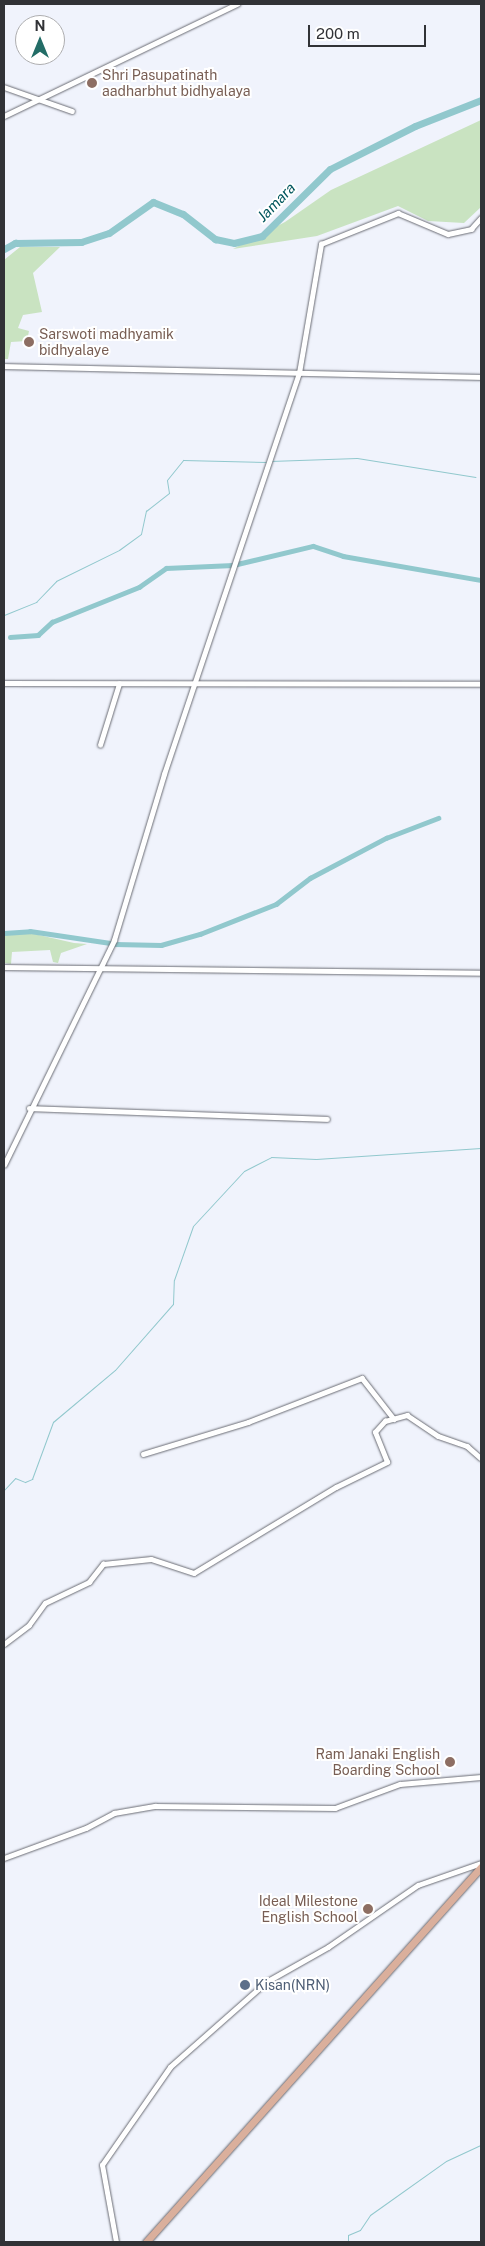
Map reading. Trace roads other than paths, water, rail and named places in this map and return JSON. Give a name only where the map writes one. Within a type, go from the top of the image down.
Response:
[{"type":"main road","points":[[146,2242],[481,1867]]},
{"type":"street","points":[[4,116],[237,4]]},
{"type":"street","points":[[4,87],[72,111]]},
{"type":"street","points":[[4,1165],[29,1108],[102,968],[299,373],[322,244],[398,214],[448,234],[470,229],[481,218]]},
{"type":"street","points":[[4,366],[481,377]]},
{"type":"street","points":[[4,683],[481,684]]},
{"type":"street","points":[[100,745],[119,684]]},
{"type":"street","points":[[4,967],[481,973]]},
{"type":"street","points":[[29,1108],[327,1119]]},
{"type":"street","points":[[143,1454],[362,1378],[394,1419]]},
{"type":"street","points":[[4,1644],[29,1625],[45,1603],[89,1582],[103,1564],[152,1559],[194,1573],[336,1487],[387,1462],[375,1432],[376,1425],[407,1415],[438,1436],[467,1446],[481,1458]]},
{"type":"street","points":[[4,1858],[86,1828],[114,1814],[155,1806],[335,1808],[400,1784],[481,1777]]},
{"type":"street","points":[[116,2242],[102,2165],[170,2067],[266,1982],[328,1947],[418,1885],[481,1863]]},
{"type":"waterway","name":"Jamara","points":[[4,249],[15,243],[81,242],[109,233],[153,202],[183,214],[215,239],[234,243],[262,236],[330,169],[415,126],[481,100]]},
{"type":"waterway","points":[[270,461],[357,458],[475,477]]},
{"type":"waterway","points":[[4,615],[36,602],[56,581],[119,550],[141,534],[146,511],[169,493],[167,480],[183,460],[266,462]]},
{"type":"waterway","points":[[10,637],[38,635],[52,622],[139,587],[166,568],[233,565],[313,546],[343,556],[481,580]]},
{"type":"waterway","points":[[115,944],[161,945],[200,934],[276,904],[310,878],[386,838],[438,818]]},
{"type":"waterway","points":[[4,933],[30,931],[110,943]]},
{"type":"waterway","points":[[4,1490],[15,1478],[25,1482],[32,1479],[53,1422],[115,1370],[173,1304],[174,1280],[193,1226],[244,1171],[271,1157],[316,1159],[481,1148]]},
{"type":"waterway","points":[[4,1510],[4,1516]]},
{"type":"waterway","points":[[348,2242],[348,2235],[360,2230],[370,2215],[446,2161],[481,2145]]},
{"type":"place","name":"Shri Pasupatinath aadharbhut bidhyalaya","points":[[92,83]]},
{"type":"place","name":"Sarswoti madhyamik bidhyalaye","points":[[29,342]]},
{"type":"place","name":"Ram Janaki English Boarding School","points":[[450,1762]]},
{"type":"place","name":"Ideal Milestone English School","points":[[368,1909]]},
{"type":"place","name":"Kisan(NRN)","points":[[245,1985]]}]
